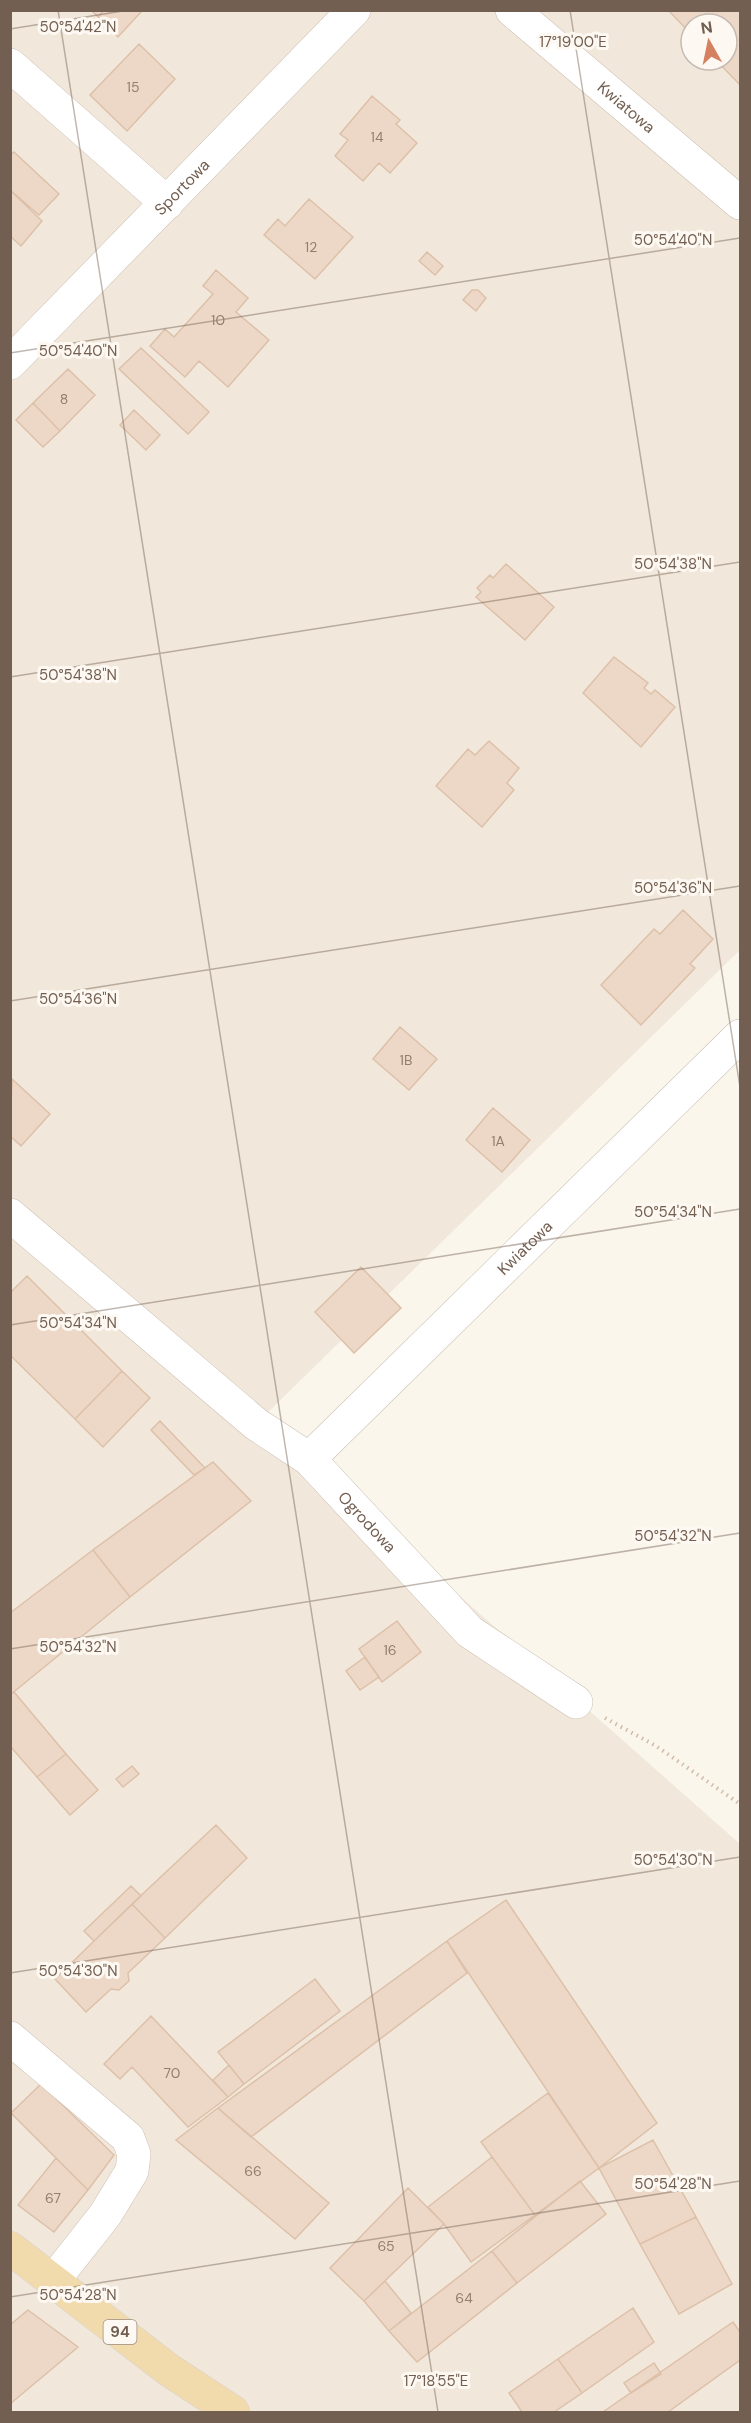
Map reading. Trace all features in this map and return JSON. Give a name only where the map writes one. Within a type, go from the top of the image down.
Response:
[{"type":"main road","name":"94","points":[[10,2248],[169,2370],[233,2412]]},
{"type":"street","name":"Sportowa","points":[[10,363],[354,10]]},
{"type":"street","name":"Kwiatowa","points":[[512,10],[741,203]]},
{"type":"street","points":[[10,65],[167,203]]},
{"type":"street","name":"Kwiatowa","points":[[309,1459],[741,1036]]},
{"type":"street","name":"Ogrodowa","points":[[10,1215],[256,1424],[309,1459],[470,1632],[576,1702]]},
{"type":"street","points":[[10,2038],[128,2138],[134,2154],[132,2171],[105,2215],[53,2281]]},
{"type":"path","points":[[576,1702],[656,1746],[741,1804]]},
{"type":"shaded area","points":[[11,11],[740,11],[740,950],[256,1424],[322,1474],[740,1844],[740,2412],[11,2412]]},
{"type":"building","points":[[91,10],[104,10],[98,17]]},
{"type":"building","points":[[104,10],[139,10],[141,12],[118,37],[98,17]]},
{"type":"building","points":[[668,10],[740,10],[740,85],[728,72],[739,72],[739,12],[679,12],[679,21]]},
{"type":"building","points":[[139,44],[175,79],[127,131],[90,95]]},
{"type":"building","points":[[372,96],[400,120],[396,124],[417,143],[390,173],[379,163],[363,181],[335,156],[348,140],[340,134]]},
{"type":"building","points":[[14,152],[59,194],[39,215],[10,190],[10,155]]},
{"type":"building","points":[[10,190],[42,221],[21,246],[10,236]]},
{"type":"building","points":[[309,199],[353,237],[315,279],[264,235],[278,219],[285,226]]},
{"type":"building","points":[[427,252],[443,266],[435,275],[419,261]]},
{"type":"building","points":[[216,270],[248,298],[236,312],[269,340],[228,387],[199,361],[185,377],[150,346],[165,329],[174,337],[213,294],[203,286]]},
{"type":"building","points":[[472,290],[478,290],[486,298],[476,311],[463,300]]},
{"type":"building","points":[[141,348],[209,412],[188,434],[119,369]]},
{"type":"building","points":[[68,369],[95,395],[60,431],[33,403]]},
{"type":"building","points":[[33,403],[60,431],[43,447],[16,420]]},
{"type":"building","points":[[134,410],[160,435],[146,450],[120,425]]},
{"type":"building","points":[[506,564],[554,607],[525,640],[476,597],[481,592],[477,588],[490,575],[493,578]]},
{"type":"building","points":[[614,657],[648,683],[644,688],[651,694],[655,690],[675,707],[641,747],[583,693]]},
{"type":"building","points":[[489,741],[519,768],[507,783],[514,790],[482,827],[436,786],[468,749],[475,755]]},
{"type":"building","points":[[683,910],[713,939],[690,964],[695,968],[641,1025],[601,985],[654,929],[660,934]]},
{"type":"building","points":[[400,1027],[437,1059],[409,1090],[373,1059]]},
{"type":"building","points":[[12,1079],[50,1114],[21,1146],[10,1136]]},
{"type":"building","points":[[493,1108],[530,1140],[502,1172],[466,1140]]},
{"type":"building","points":[[361,1267],[401,1308],[354,1353],[315,1312]]},
{"type":"building","points":[[27,1276],[122,1371],[75,1419],[10,1355],[10,1293]]},
{"type":"building","points":[[122,1371],[150,1398],[103,1447],[75,1419]]},
{"type":"building","points":[[160,1421],[205,1468],[194,1475],[151,1430]]},
{"type":"building","points":[[213,1462],[251,1501],[130,1597],[93,1550]]},
{"type":"building","points":[[93,1550],[130,1597],[10,1695],[10,1613]]},
{"type":"building","points":[[397,1621],[421,1652],[382,1682],[359,1649]]},
{"type":"building","points":[[365,1657],[379,1677],[360,1690],[346,1671]]},
{"type":"building","points":[[14,1692],[66,1754],[37,1777],[10,1746],[10,1695]]},
{"type":"building","points":[[66,1754],[98,1790],[70,1815],[37,1777]]},
{"type":"building","points":[[132,1766],[139,1774],[123,1787],[116,1779]]},
{"type":"building","points":[[216,1825],[247,1858],[165,1938],[132,1904]]},
{"type":"building","points":[[131,1886],[141,1896],[94,1941],[84,1931]]},
{"type":"building","points":[[506,1900],[657,2123],[599,2168],[447,1941]]},
{"type":"building","points":[[132,1904],[165,1938],[128,1973],[129,1981],[119,1990],[111,1989],[86,2012],[55,1979]]},
{"type":"building","points":[[447,1941],[467,1973],[251,2137],[218,2108]]},
{"type":"building","points":[[315,1979],[340,2011],[244,2084],[218,2052]]},
{"type":"building","points":[[151,2016],[228,2097],[188,2127],[132,2067],[120,2079],[104,2064]]},
{"type":"building","points":[[229,2065],[244,2084],[228,2097],[213,2080]]},
{"type":"building","points":[[41,2084],[114,2155],[88,2190],[11,2113]]},
{"type":"building","points":[[548,2093],[599,2168],[535,2215],[481,2142]]},
{"type":"building","points":[[218,2108],[329,2203],[295,2239],[176,2140]]},
{"type":"building","points":[[653,2140],[696,2217],[640,2244],[599,2168]]},
{"type":"building","points":[[492,2157],[535,2215],[471,2262],[444,2224],[428,2207]]},
{"type":"building","points":[[56,2158],[88,2190],[54,2232],[18,2205]]},
{"type":"building","points":[[580,2181],[606,2214],[517,2283],[492,2251]]},
{"type":"building","points":[[408,2188],[444,2224],[364,2301],[330,2268]]},
{"type":"building","points":[[696,2217],[732,2284],[679,2314],[640,2244]]},
{"type":"building","points":[[492,2251],[517,2283],[417,2362],[389,2331]]},
{"type":"building","points":[[385,2281],[411,2313],[389,2331],[364,2301]]},
{"type":"building","points":[[633,2308],[654,2342],[582,2393],[558,2359]]},
{"type":"building","points":[[28,2310],[78,2347],[10,2404],[10,2325]]},
{"type":"building","points":[[733,2322],[740,2332],[740,2360],[668,2412],[603,2412]]},
{"type":"building","points":[[558,2359],[582,2393],[554,2412],[522,2412],[509,2393]]},
{"type":"building","points":[[654,2363],[661,2374],[631,2393],[624,2383]]}]
